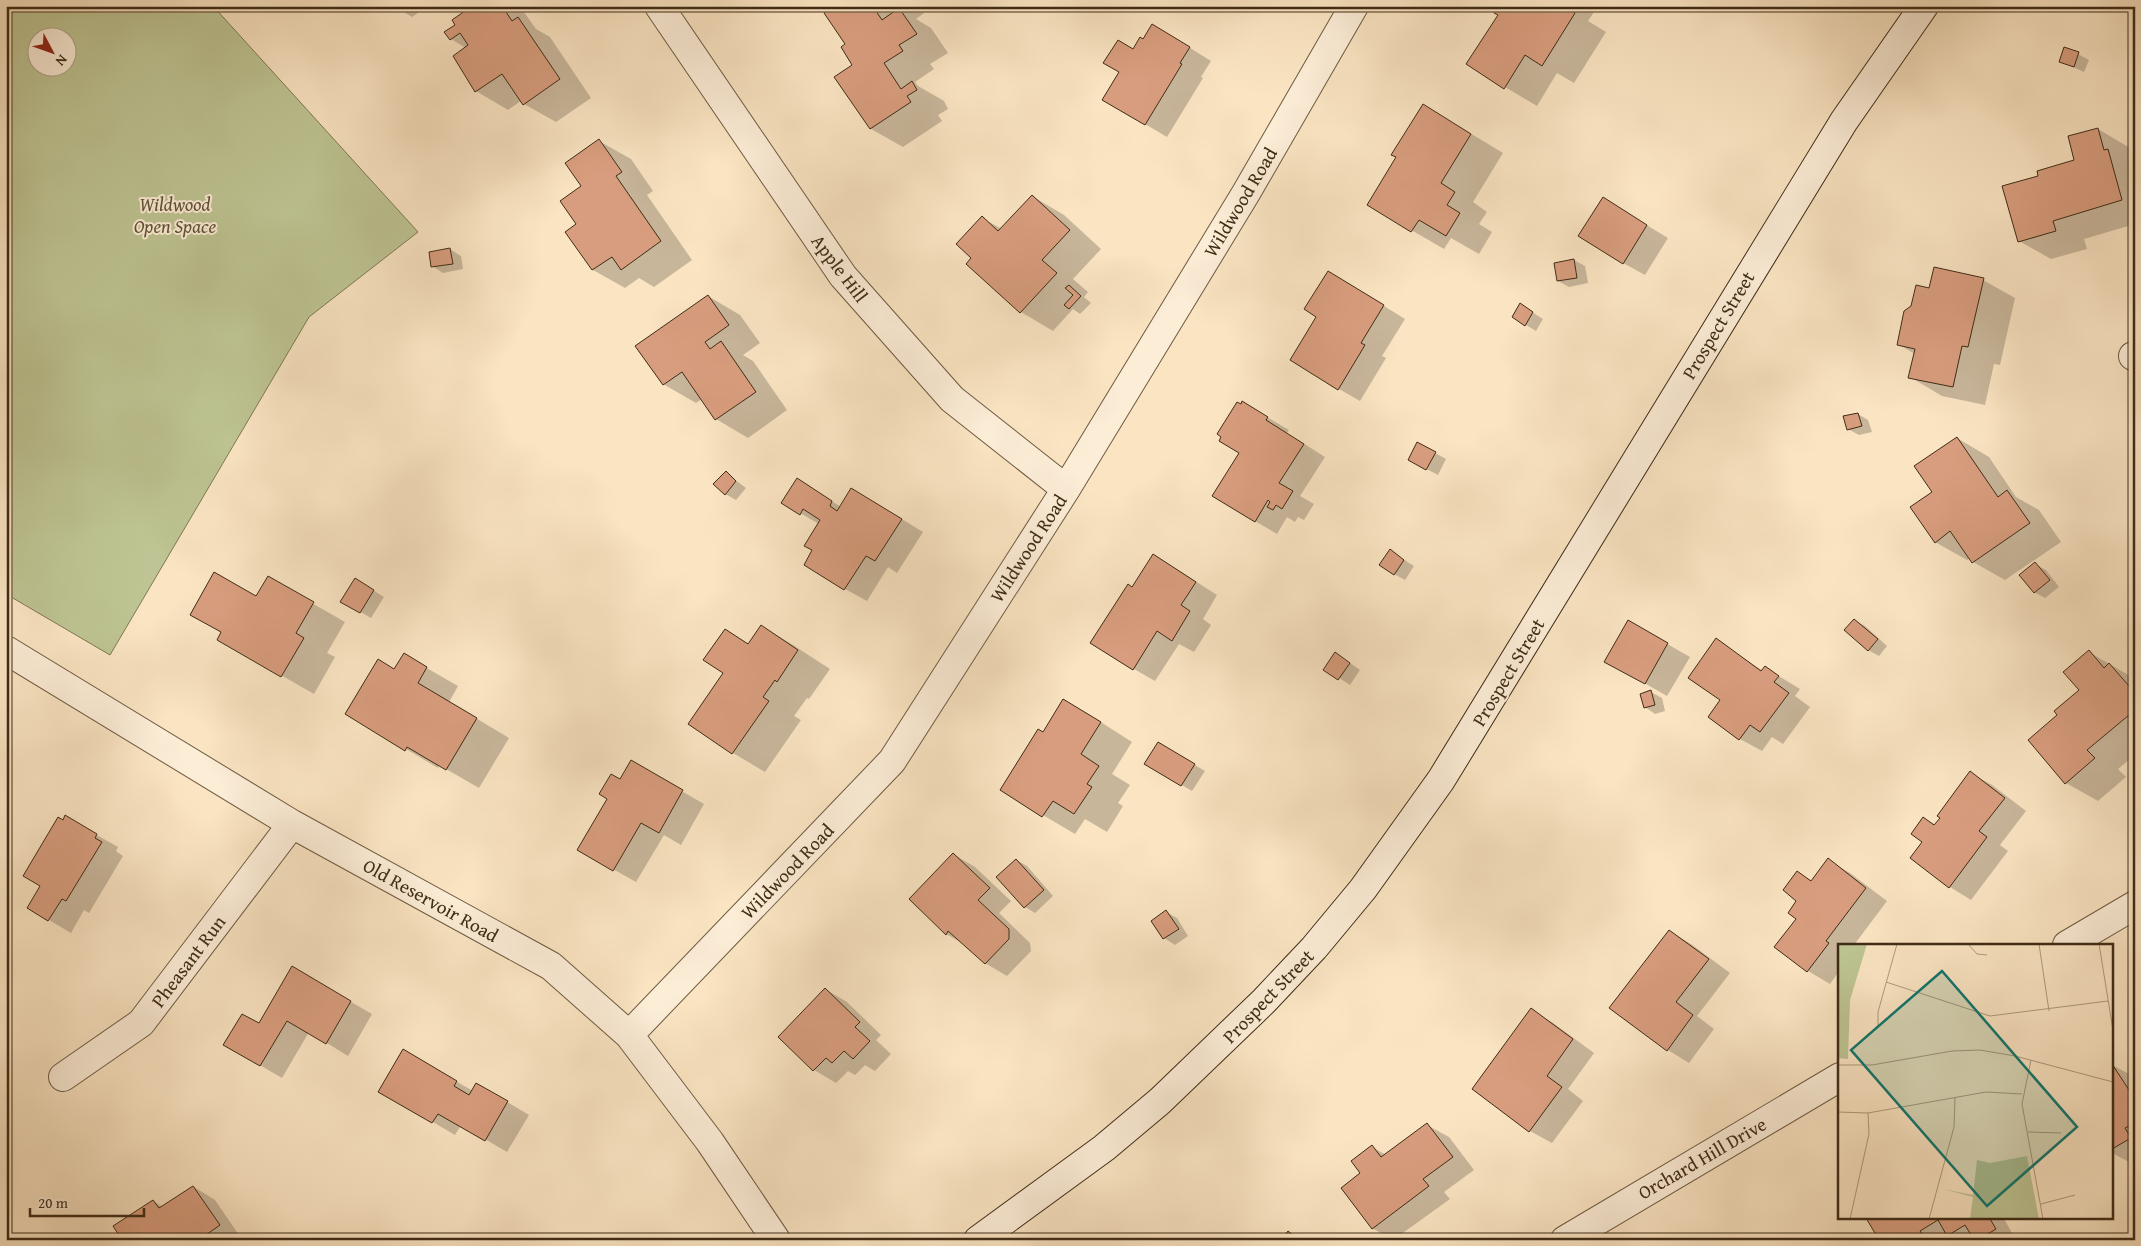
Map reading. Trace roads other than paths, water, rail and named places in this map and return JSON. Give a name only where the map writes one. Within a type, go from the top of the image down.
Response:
[{"type":"street","name":"Apple Hill","points":[[659,6],[843,276],[952,399],[1066,489]]},
{"type":"street","name":"Wildwood Road","points":[[629,1035],[892,761],[1066,489],[1246,193],[1354,6]]},
{"type":"street","name":"Prospect Street","points":[[978,1240],[1104,1148],[1160,1101],[1212,1053],[1302,961],[1368,881],[1441,780],[1839,129],[1924,6]]},
{"type":"street","name":"Old Reservoir Road","points":[[6,650],[292,824],[551,966],[629,1035],[710,1142],[776,1240]]},
{"type":"street","name":"Pheasant Run","points":[[63,1077],[141,1023],[292,824]]},
{"type":"street","points":[[2068,944],[2135,905]]},
{"type":"street","name":"Orchard Hill Drive","points":[[1565,1240],[1838,1078]]},
{"type":"park label","name":"Wildwood Open Space","points":[[175,215]]}]
